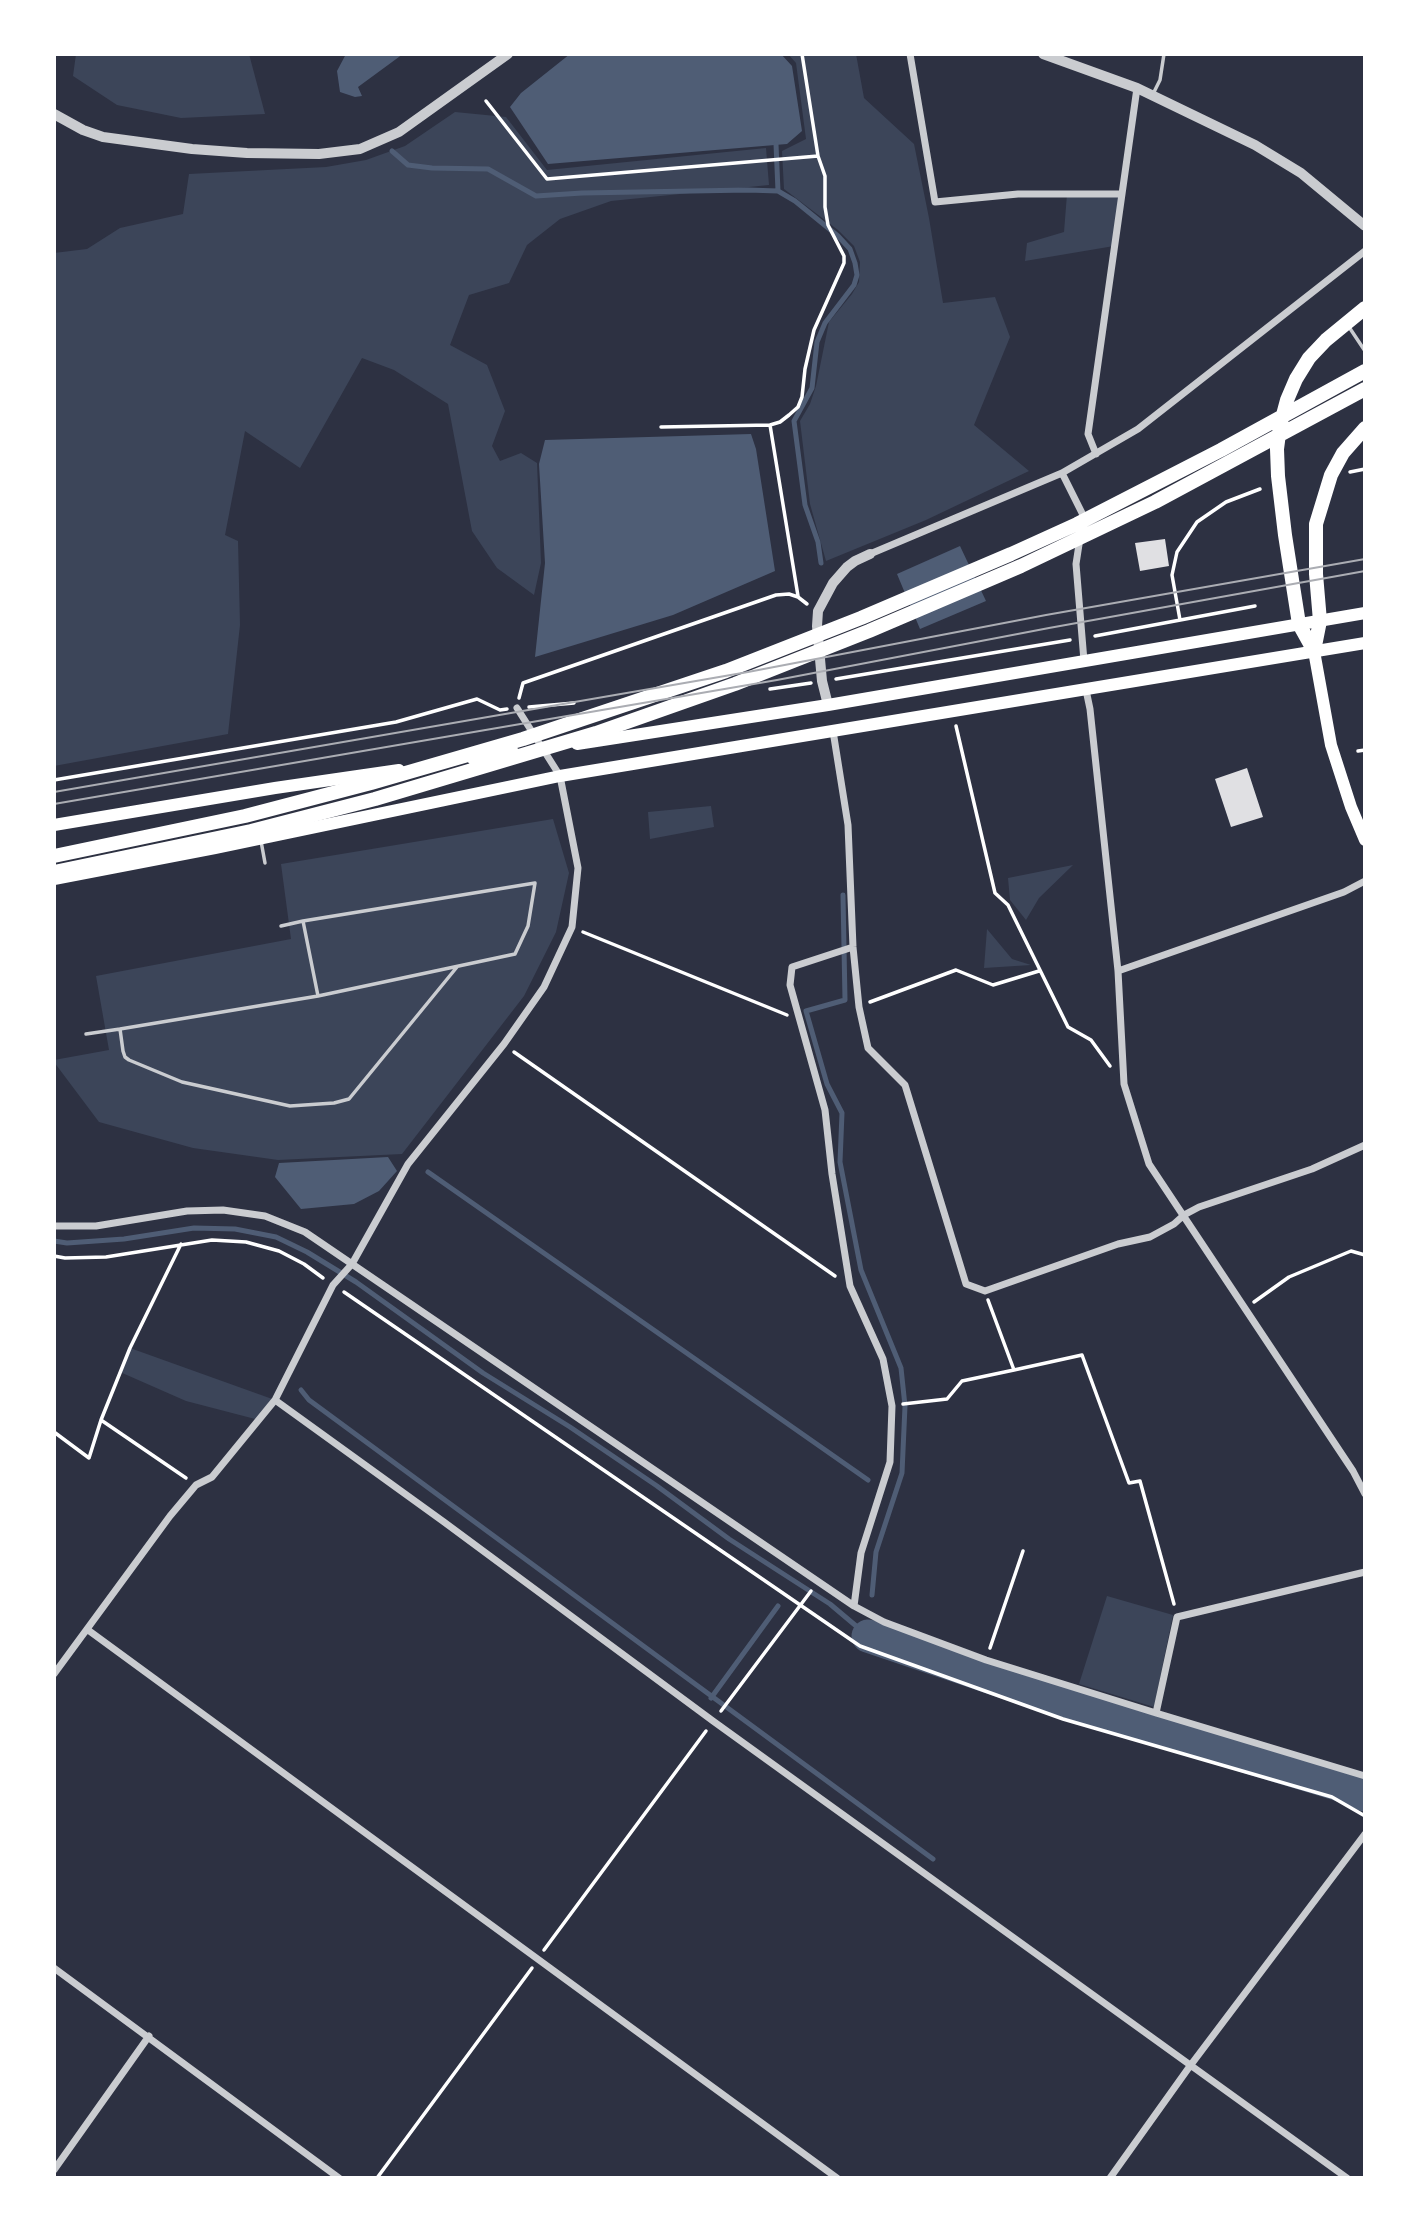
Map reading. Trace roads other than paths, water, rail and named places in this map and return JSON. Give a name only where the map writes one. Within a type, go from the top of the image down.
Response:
[{"type":"highway","points":[[1314,652],[1299,624],[1280,505],[1277,449],[1280,426],[1287,400],[1309,358],[1326,340],[1365,309]]},
{"type":"highway","points":[[54,856],[246,816],[371,783],[523,739],[726,671],[861,618],[1077,524],[1221,450],[1365,371]]},
{"type":"highway","points":[[54,872],[251,831],[407,790],[596,733],[746,679],[895,621],[1032,561],[1231,462],[1365,389]]},
{"type":"highway","points":[[1314,652],[1320,621],[1315,549],[1319,511],[1331,475],[1343,453],[1365,428]]},
{"type":"main road","points":[[54,825],[275,788],[828,705],[1365,613]]},
{"type":"main road","points":[[54,879],[560,776],[1365,643]]},
{"type":"main road","points":[[1314,652],[1331,745],[1350,807],[1365,840]]},
{"type":"street","points":[[54,114],[83,130],[103,136],[192,149],[319,154],[360,149],[399,132],[508,54]]},
{"type":"street","points":[[910,54],[935,202],[1018,194],[1122,194]]},
{"type":"street","points":[[1043,54],[1137,88],[1267,152],[1301,173],[1365,226]]},
{"type":"street","points":[[1096,454],[1088,434],[1137,88]]},
{"type":"street","points":[[828,705],[822,681],[818,611],[833,583],[847,567],[870,554],[1062,473],[1138,429],[1365,251]]},
{"type":"street","points":[[1062,473],[1083,515],[1076,564],[1084,661]]},
{"type":"street","points":[[1086,690],[1118,971],[1124,1084],[1149,1164],[1353,1471],[1365,1494]]},
{"type":"street","points":[[54,1674],[170,1516],[196,1485],[212,1477],[275,1400],[333,1285],[352,1264],[408,1164],[504,1044],[544,987],[572,927],[578,868],[560,776],[517,708]]},
{"type":"street","points":[[833,731],[848,824],[853,947],[859,1007],[868,1048],[905,1085],[966,1284],[985,1291],[1118,1244],[1150,1237],[1199,1207],[1312,1169],[1365,1145]]},
{"type":"street","points":[[1118,971],[1344,892],[1365,881]]},
{"type":"street","points":[[853,947],[792,967],[790,985],[825,1110],[850,1286],[883,1359],[892,1406],[890,1462],[862,1553],[854,1606]]},
{"type":"street","points":[[54,1226],[96,1226],[187,1211],[237,1212],[265,1216],[306,1232],[854,1606],[884,1622],[986,1660],[1365,1776]]},
{"type":"street","points":[[275,1400],[713,1721],[1347,2178]]},
{"type":"street","points":[[1156,1713],[1177,1617],[1365,1572]]},
{"type":"street","points":[[88,1630],[836,2178]]},
{"type":"street","points":[[1110,2178],[1190,2066],[1365,1834]]},
{"type":"street","points":[[54,1968],[340,2178]]},
{"type":"street","points":[[54,2169],[149,2036]]},
{"type":"lane","points":[[1152,95],[1160,80],[1164,54]]},
{"type":"lane","points":[[1346,323],[1365,351]]},
{"type":"lane","points":[[261,839],[265,863]]},
{"type":"lane","points":[[86,1034],[318,996],[515,954],[528,926],[535,883],[281,926]]},
{"type":"lane","points":[[303,921],[318,996]]},
{"type":"lane","points":[[120,1029],[125,1057],[181,1082],[290,1106],[334,1103],[349,1098],[457,967]]},
{"type":"waterway","points":[[776,144],[778,191],[795,201],[838,236],[850,249],[857,275],[854,285],[825,323],[817,342],[812,388],[794,421],[805,505],[818,542],[821,563]]},
{"type":"waterway","points":[[392,151],[408,165],[488,169],[536,196],[778,191]]},
{"type":"waterway","points":[[843,895],[845,1000],[806,1011],[827,1084],[842,1113],[840,1162],[861,1270],[901,1368],[905,1406],[902,1473],[876,1552],[872,1595]]},
{"type":"waterway","points":[[428,1172],[868,1480]]},
{"type":"waterway","points":[[54,1241],[67,1243],[124,1239],[194,1228],[235,1229],[276,1237],[307,1252],[356,1282],[483,1373],[570,1427],[729,1539],[830,1604],[868,1636]]},
{"type":"waterway","points":[[301,1390],[309,1400],[933,1859]]},
{"type":"waterway","points":[[711,1698],[778,1606]]},
{"type":"waterway","points":[[868,1636],[1040,1694],[1353,1789],[1365,1795]]},
{"type":"tram line","points":[[54,792],[748,672],[1046,615],[1365,559]]},
{"type":"tram line","points":[[54,804],[777,680],[1365,571]]}]
